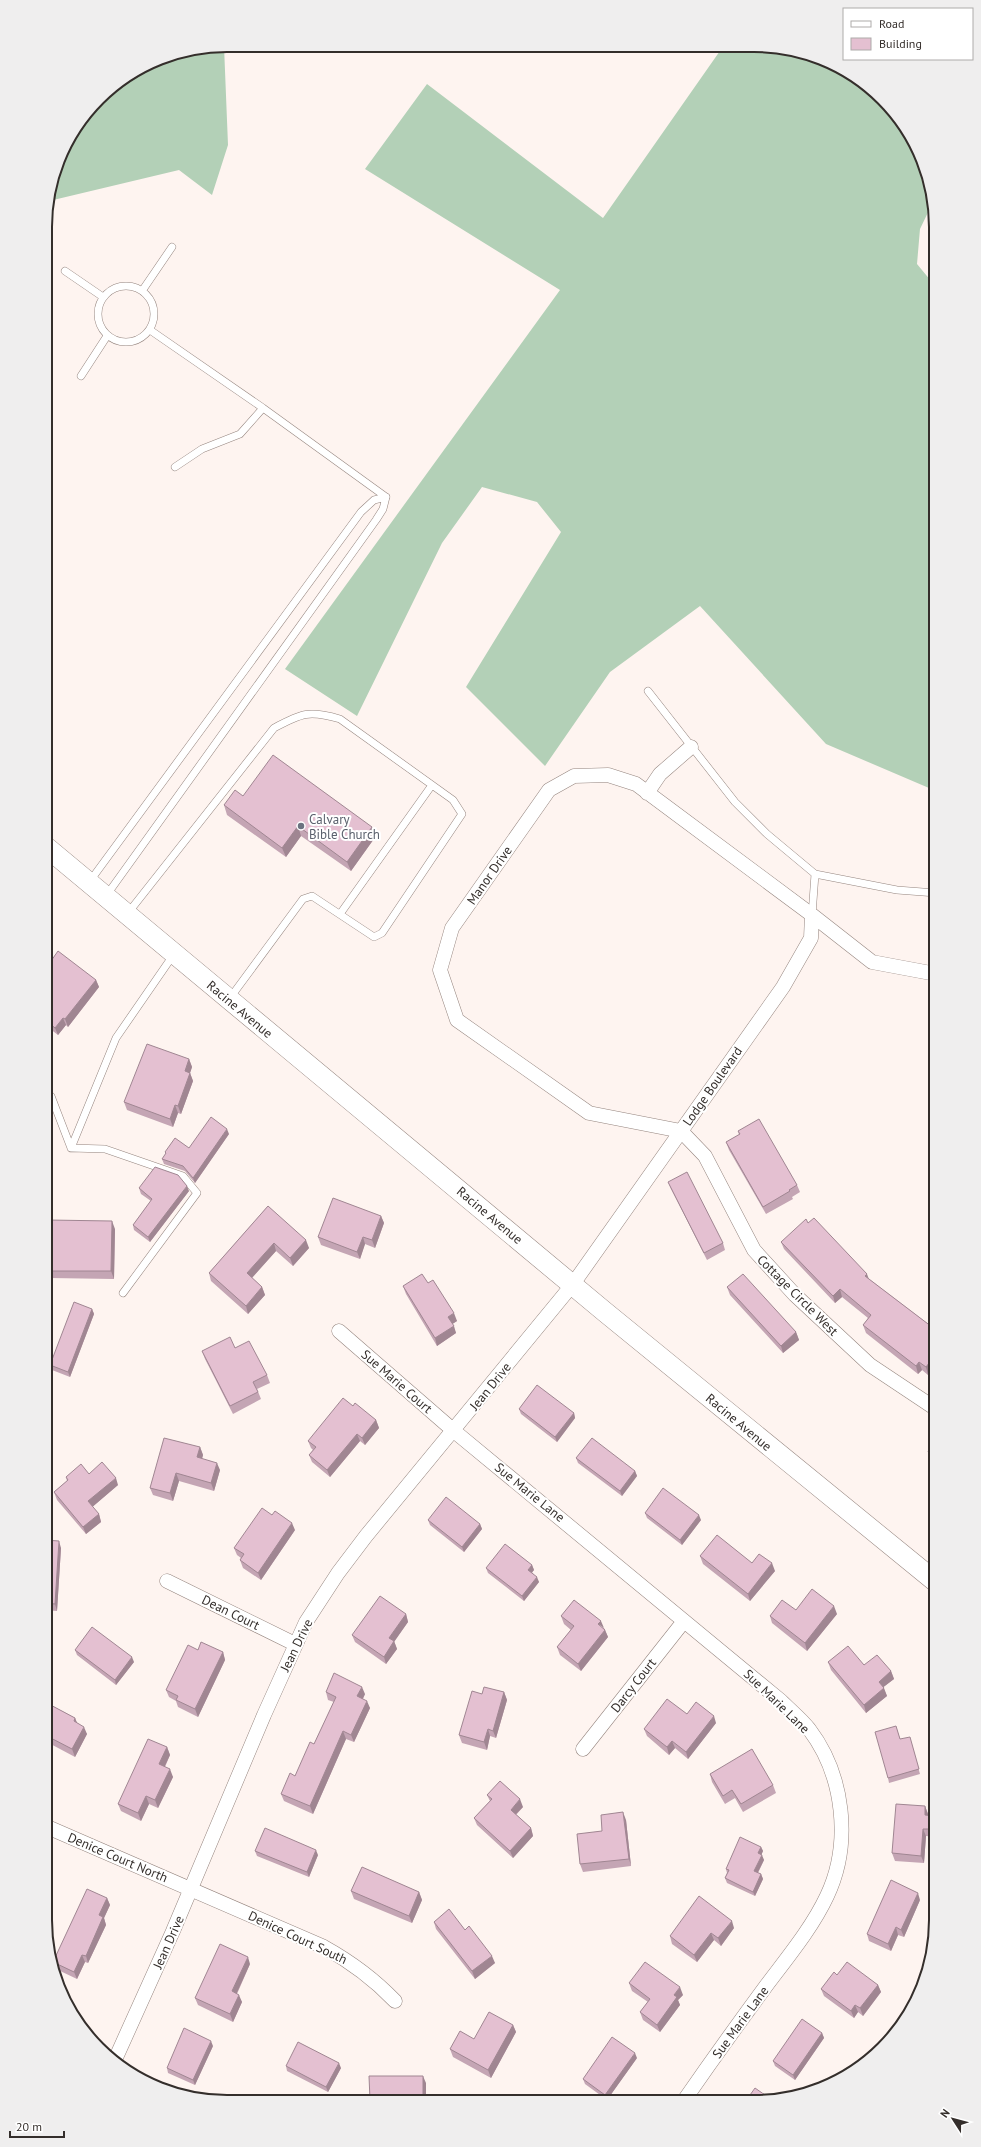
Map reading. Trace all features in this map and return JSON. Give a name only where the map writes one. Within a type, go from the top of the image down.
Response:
[{"type":"main road","name":"Racine Avenue","points":[[52,852],[229,1000],[929,1576]]},
{"type":"street","points":[[648,793],[660,774],[691,747]]},
{"type":"street","name":"Manor Drive","points":[[680,1131],[589,1113],[457,1020],[440,970],[452,928],[549,790],[574,776],[608,775],[636,784],[812,915],[872,962],[929,973]]},
{"type":"street","name":"Lodge Boulevard","points":[[573,1284],[783,987],[811,938],[812,915]]},
{"type":"street","name":"Cottage Circle West","points":[[680,1131],[705,1156],[754,1250],[795,1295],[870,1365],[929,1405]]},
{"type":"street","name":"Jean Drive","points":[[117,2055],[306,1622],[338,1573],[573,1284]]},
{"type":"street","name":"Sue Marie Court","points":[[339,1331],[454,1430]]},
{"type":"street","name":"Sue Marie Lane","points":[[454,1430],[781,1701],[809,1729],[830,1764],[838,1796],[842,1827],[840,1858],[835,1877],[824,1902],[782,1964],[688,2095]]},
{"type":"street","name":"Dean Court","points":[[167,1581],[296,1644]]},
{"type":"street","name":"Darcy Court","points":[[583,1749],[684,1621]]},
{"type":"street","name":"Denice Court North","points":[[52,1829],[191,1888]]},
{"type":"street","name":"Denice Court South","points":[[191,1888],[324,1947],[351,1962],[376,1981],[395,2001]]},
{"type":"lane","points":[[142,291],[172,247]]},
{"type":"lane","points":[[65,271],[103,297]]},
{"type":"lane","points":[[119,286],[129,286],[142,291],[152,302],[155,311],[154,321],[150,330],[144,337],[127,343],[118,342],[107,336],[99,324],[98,315],[99,306],[103,297],[110,290],[119,286]]},
{"type":"lane","points":[[150,330],[263,408],[386,497]]},
{"type":"lane","points":[[81,376],[107,336]]},
{"type":"lane","points":[[175,467],[202,449],[240,434],[263,408]]},
{"type":"lane","points":[[89,882],[360,512],[374,500],[386,497]]},
{"type":"lane","points":[[106,896],[376,520],[383,509],[386,497]]},
{"type":"lane","points":[[648,692],[734,802],[768,834],[815,874],[897,890],[929,892]]},
{"type":"lane","points":[[127,914],[274,728],[300,715],[320,713],[340,719],[453,800],[462,814],[382,933],[374,937],[312,896],[303,899],[229,1000]]},
{"type":"lane","points":[[340,914],[432,785]]},
{"type":"lane","name":"Lodge Boulevard","points":[[812,915],[815,874]]},
{"type":"lane","points":[[72,1148],[116,1038],[174,954]]},
{"type":"lane","points":[[52,1096],[72,1148]]},
{"type":"lane","points":[[72,1148],[104,1149],[183,1176],[197,1193],[123,1293]]},
{"type":"green space","points":[[224,52],[228,145],[212,195],[179,170],[54,200],[61,171],[75,140],[103,103],[140,75],[160,65],[193,55]]},
{"type":"green space","points":[[719,52],[765,52],[788,55],[821,65],[841,75],[878,103],[906,140],[920,171],[926,193],[928,212],[920,229],[917,264],[929,279],[929,788],[826,744],[700,606],[610,672],[545,766],[466,687],[561,532],[537,502],[482,487],[442,543],[357,716],[285,669],[560,290],[365,169],[427,84],[603,218]]},
{"type":"building","name":"Calvary Bible Church","points":[[273,755],[372,827],[347,862],[298,826],[282,848],[224,805],[235,790],[243,796]]},
{"type":"building","points":[[58,951],[96,980],[65,1019],[63,1018],[55,1028],[52,1026],[52,960]]},
{"type":"building","points":[[147,1044],[189,1059],[185,1071],[190,1073],[178,1106],[175,1105],[170,1119],[124,1102]]},
{"type":"building","points":[[211,1117],[227,1129],[193,1178],[183,1166],[162,1159],[175,1138],[189,1148]]},
{"type":"building","points":[[759,1119],[797,1185],[789,1190],[790,1191],[763,1207],[726,1142],[740,1134],[738,1131]]},
{"type":"building","points":[[155,1167],[178,1175],[187,1186],[148,1237],[133,1225],[152,1199],[139,1188]]},
{"type":"building","points":[[687,1172],[723,1243],[704,1253],[668,1182]]},
{"type":"building","points":[[333,1198],[381,1216],[372,1240],[363,1237],[357,1252],[318,1237]]},
{"type":"building","points":[[268,1206],[306,1240],[290,1258],[274,1243],[247,1273],[262,1287],[246,1306],[209,1273]]},
{"type":"building","points":[[814,1218],[867,1274],[865,1276],[929,1325],[929,1363],[926,1367],[919,1362],[916,1366],[863,1325],[871,1315],[840,1289],[833,1296],[781,1242],[806,1219],[808,1223]]},
{"type":"building","points":[[52,1220],[112,1221],[111,1271],[52,1271]]},
{"type":"building","points":[[422,1274],[428,1283],[433,1280],[454,1313],[448,1317],[454,1326],[435,1338],[403,1286]]},
{"type":"building","points":[[743,1274],[796,1332],[781,1346],[727,1287]]},
{"type":"building","points":[[74,1302],[92,1309],[68,1372],[52,1366],[52,1360]]},
{"type":"building","points":[[230,1337],[235,1348],[249,1341],[267,1375],[253,1382],[258,1392],[230,1406],[202,1351]]},
{"type":"building","points":[[537,1385],[574,1413],[555,1437],[519,1409]]},
{"type":"building","points":[[343,1398],[353,1406],[355,1403],[376,1420],[362,1438],[357,1434],[327,1470],[309,1455],[316,1447],[308,1441]]},
{"type":"building","points":[[164,1438],[200,1447],[197,1457],[217,1463],[211,1483],[176,1473],[170,1493],[150,1488]]},
{"type":"building","points":[[592,1438],[635,1471],[620,1491],[576,1458]]},
{"type":"building","points":[[102,1462],[116,1478],[88,1501],[99,1514],[83,1527],[54,1492],[68,1480],[66,1477],[81,1464],[89,1474]]},
{"type":"building","points":[[663,1488],[699,1515],[680,1540],[645,1513]]},
{"type":"building","points":[[446,1497],[480,1524],[462,1547],[428,1520]]},
{"type":"building","points":[[262,1508],[272,1515],[275,1511],[292,1523],[258,1573],[240,1560],[244,1554],[234,1548]]},
{"type":"building","points":[[717,1535],[752,1563],[759,1554],[772,1563],[748,1594],[700,1556]]},
{"type":"building","points":[[52,1540],[59,1541],[55,1604],[52,1604]]},
{"type":"building","points":[[505,1544],[532,1565],[528,1570],[537,1577],[522,1596],[486,1568]]},
{"type":"building","points":[[812,1589],[834,1606],[805,1643],[770,1616],[782,1600],[796,1610]]},
{"type":"building","points":[[380,1596],[406,1614],[389,1638],[394,1641],[384,1657],[352,1635]]},
{"type":"building","points":[[574,1600],[601,1621],[598,1624],[605,1630],[578,1664],[557,1647],[574,1626],[561,1616]]},
{"type":"building","points":[[92,1627],[132,1657],[115,1680],[75,1650]]},
{"type":"building","points":[[201,1642],[223,1652],[195,1709],[176,1700],[178,1696],[166,1690],[188,1645],[198,1650]]},
{"type":"building","points":[[848,1646],[864,1665],[877,1655],[891,1671],[879,1682],[884,1688],[864,1705],[828,1662]]},
{"type":"building","points":[[334,1673],[362,1687],[357,1696],[367,1701],[351,1735],[343,1731],[310,1806],[281,1794],[290,1773],[295,1776],[310,1742],[314,1744],[336,1697],[326,1692]]},
{"type":"building","points":[[484,1687],[504,1692],[493,1731],[488,1729],[484,1742],[459,1735],[472,1691],[482,1694]]},
{"type":"building","points":[[667,1699],[687,1714],[696,1702],[714,1716],[686,1752],[672,1741],[667,1747],[644,1729]]},
{"type":"building","points":[[52,1706],[75,1718],[74,1721],[84,1727],[72,1749],[52,1739]]},
{"type":"building","points":[[896,1726],[900,1739],[910,1737],[919,1769],[888,1778],[875,1732]]},
{"type":"building","points":[[148,1739],[167,1747],[159,1764],[170,1769],[155,1800],[146,1796],[138,1813],[118,1804]]},
{"type":"building","points":[[752,1749],[773,1785],[741,1804],[732,1790],[723,1796],[710,1774]]},
{"type":"building","points":[[500,1781],[520,1799],[511,1810],[531,1828],[510,1851],[474,1818],[492,1799],[487,1795]]},
{"type":"building","points":[[896,1804],[925,1806],[925,1815],[929,1815],[929,1829],[923,1829],[921,1856],[892,1853]]},
{"type":"building","points":[[623,1812],[629,1859],[580,1864],[577,1834],[602,1831],[601,1815]]},
{"type":"building","points":[[265,1828],[316,1850],[307,1872],[255,1851]]},
{"type":"building","points":[[740,1837],[761,1847],[758,1853],[762,1855],[754,1871],[761,1874],[753,1892],[725,1878],[729,1870],[726,1869]]},
{"type":"building","points":[[362,1867],[419,1892],[409,1916],[351,1891]]},
{"type":"building","points":[[891,1880],[918,1893],[901,1930],[896,1927],[888,1944],[867,1934]]},
{"type":"building","points":[[87,1889],[107,1898],[99,1915],[103,1917],[86,1956],[82,1955],[74,1972],[58,1964],[56,1956]]},
{"type":"building","points":[[699,1896],[732,1921],[718,1938],[711,1933],[694,1955],[670,1936]]},
{"type":"building","points":[[449,1909],[465,1930],[469,1926],[492,1956],[472,1971],[434,1922]]},
{"type":"building","points":[[220,1944],[248,1957],[232,1991],[239,1995],[230,2014],[195,1998]]},
{"type":"building","points":[[645,1962],[680,1987],[674,1995],[677,1997],[657,2025],[640,2012],[650,1999],[629,1983]]},
{"type":"building","points":[[847,1962],[878,1985],[860,2008],[855,2005],[851,2011],[821,1989],[834,1972],[837,1975]]},
{"type":"building","points":[[489,2012],[513,2025],[488,2070],[450,2049],[460,2031],[474,2039]]},
{"type":"building","points":[[802,2019],[822,2033],[793,2075],[773,2061]]},
{"type":"building","points":[[184,2028],[211,2041],[193,2080],[167,2068]]},
{"type":"building","points":[[612,2037],[635,2053],[605,2095],[583,2079]]},
{"type":"building","points":[[298,2042],[339,2063],[326,2087],[286,2066]]},
{"type":"building","points":[[369,2076],[423,2076],[423,2095],[370,2095]]},
{"type":"building","points":[[755,2088],[765,2095],[754,2095],[750,2095]]},
{"type":"place","name":"Calvary Bible Church","points":[[301,826]]}]
